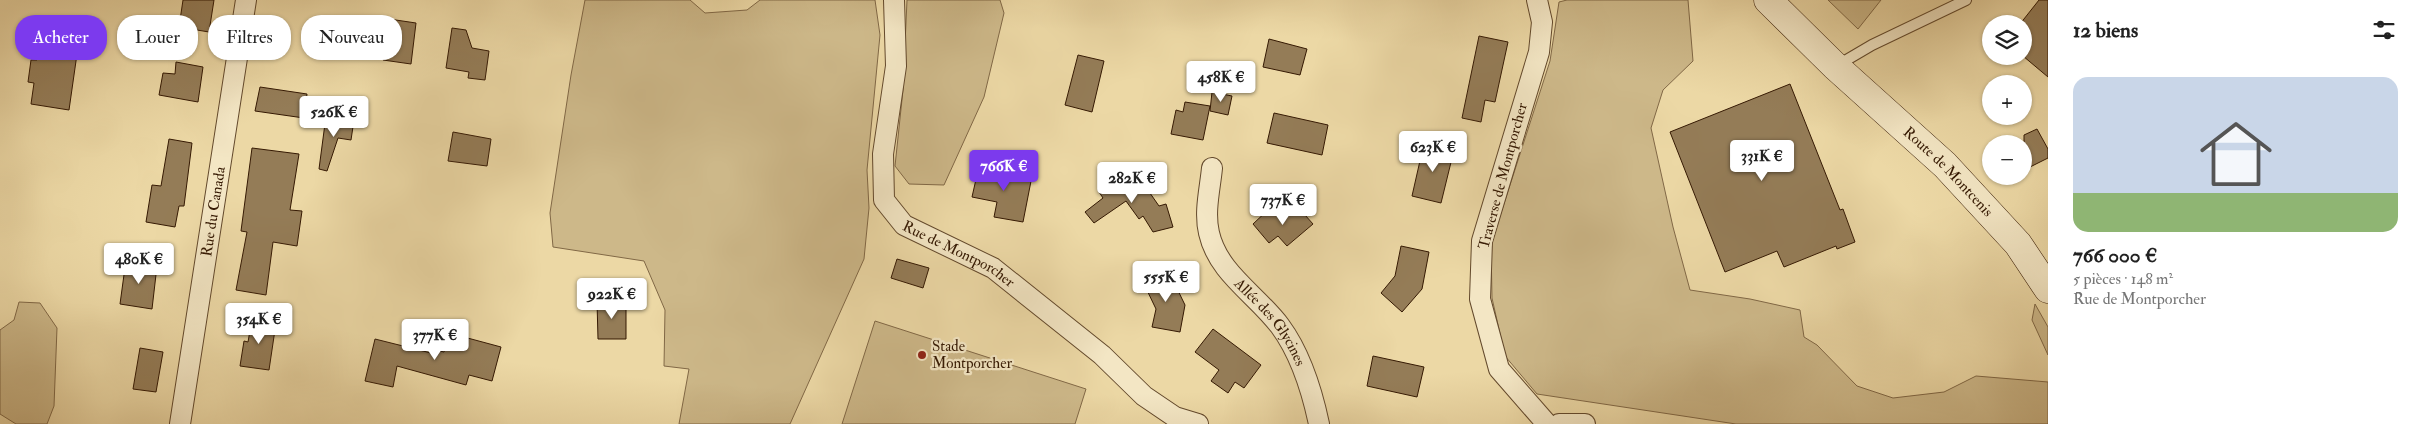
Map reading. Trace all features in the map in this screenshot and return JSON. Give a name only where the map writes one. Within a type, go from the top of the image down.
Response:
[{"type":"main road","name":"Route de Montcenis","points":[[1768,0],[1835,66],[1945,165],[2018,244],[2048,289]]},
{"type":"street","name":"Rue du Canada","points":[[180,424],[246,0]]},
{"type":"street","name":"Rue de Montporcher","points":[[894,0],[896,66],[883,154],[884,200],[904,225],[994,268],[1102,355],[1144,396],[1175,417],[1198,424]]},
{"type":"street","name":"Traverse de Montporcher","points":[[1537,0],[1542,22],[1539,52],[1482,241],[1480,299],[1499,368],[1547,424]]},
{"type":"street","name":"Allée des Glycines","points":[[1212,168],[1207,214],[1209,232],[1214,249],[1226,268],[1279,325],[1306,376],[1319,424]]},
{"type":"street","points":[[1559,424],[1585,424]]},
{"type":"lane","points":[[1835,66],[1872,45],[1966,0]]},
{"type":"shaded area","points":[[585,0],[690,0],[705,13],[747,10],[760,0],[875,0],[880,35],[867,170],[869,208],[864,259],[790,424],[679,424],[689,369],[664,366],[665,310],[644,261],[553,247],[550,213],[571,75]]},
{"type":"shaded area","points":[[907,0],[1000,0],[1004,13],[984,97],[944,185],[909,184],[895,166],[903,90]]},
{"type":"shaded area","points":[[1567,0],[1688,0],[1693,61],[1663,90],[1651,128],[1673,227],[1690,290],[1750,299],[1800,310],[1804,337],[1817,345],[1857,386],[1893,398],[1944,392],[1976,376],[2048,382],[2048,424],[1736,424],[1537,394],[1505,356],[1492,298],[1491,244],[1550,61],[1559,2]]},
{"type":"shaded area","points":[[1828,0],[1881,0],[1858,29]]},
{"type":"shaded area","points":[[19,302],[40,303],[57,328],[54,406],[47,424],[16,424],[0,414],[0,330],[14,320]]},
{"type":"shaded area","points":[[2035,304],[2048,327],[2048,355],[2032,320]]},
{"type":"shaded area","name":"Stade Montporcher","points":[[875,321],[1086,389],[1075,424],[842,424]]},
{"type":"building","points":[[183,0],[214,0],[212,15],[208,15],[208,32],[198,30],[198,15],[181,15]]},
{"type":"building","points":[[2039,0],[2048,0],[2048,77],[2032,64],[2032,15],[2027,15]]},
{"type":"building","points":[[402,21],[416,23],[411,64],[383,60],[402,60]]},
{"type":"building","points":[[452,28],[466,30],[472,48],[489,51],[485,80],[468,78],[469,72],[446,68]]},
{"type":"building","points":[[1479,36],[1508,42],[1495,102],[1485,100],[1481,122],[1462,118]]},
{"type":"building","points":[[1269,39],[1307,49],[1300,75],[1263,67]]},
{"type":"building","points":[[1078,55],[1104,61],[1092,112],[1065,105]]},
{"type":"building","points":[[31,60],[76,60],[69,110],[31,104],[34,83],[28,82]]},
{"type":"building","points":[[176,62],[203,67],[198,102],[159,95],[163,73],[175,74]]},
{"type":"building","points":[[1790,84],[1840,210],[1843,209],[1855,242],[1837,249],[1836,246],[1784,267],[1777,251],[1725,272],[1670,132]]},
{"type":"building","points":[[260,87],[307,94],[304,118],[255,111]]},
{"type":"building","points":[[1212,92],[1232,96],[1228,115],[1210,111]]},
{"type":"building","points":[[1185,102],[1210,106],[1203,140],[1171,134],[1176,110],[1183,112]]},
{"type":"building","points":[[1274,113],[1328,125],[1322,155],[1267,143]]},
{"type":"building","points":[[326,116],[354,120],[351,140],[338,138],[327,171],[319,169]]},
{"type":"building","points":[[2037,129],[2048,149],[2048,158],[2032,166],[2032,135],[2024,135]]},
{"type":"building","points":[[453,132],[491,139],[487,166],[448,161]]},
{"type":"building","points":[[169,139],[192,143],[184,206],[179,206],[175,227],[146,222],[152,185],[161,186]]},
{"type":"building","points":[[1424,143],[1454,150],[1441,203],[1412,196]]},
{"type":"building","points":[[252,148],[299,154],[290,210],[302,211],[297,246],[273,242],[266,295],[236,290],[247,232],[241,231]]},
{"type":"building","points":[[979,166],[1032,176],[1023,222],[994,217],[997,202],[972,197]]},
{"type":"building","points":[[1136,173],[1159,206],[1166,204],[1173,227],[1153,232],[1143,216],[1139,219],[1126,201],[1094,223],[1085,212],[1103,198],[1099,192],[1113,182],[1117,188]]},
{"type":"building","points":[[1297,206],[1313,224],[1287,246],[1278,236],[1269,243],[1253,224],[1270,208],[1281,220]]},
{"type":"building","points":[[1401,246],[1429,252],[1422,289],[1402,312],[1381,293],[1395,276]]},
{"type":"building","points":[[897,259],[929,268],[923,288],[891,278]]},
{"type":"building","points":[[126,260],[157,266],[152,309],[120,304]]},
{"type":"building","points":[[1163,274],[1170,274],[1185,305],[1180,332],[1152,327],[1156,309],[1144,284]]},
{"type":"building","points":[[626,300],[626,339],[598,339],[597,301]]},
{"type":"building","points":[[252,319],[276,323],[269,370],[240,366],[244,341],[248,342]]},
{"type":"building","points":[[1213,329],[1261,365],[1244,388],[1235,382],[1228,393],[1211,381],[1219,370],[1195,352]]},
{"type":"building","points":[[449,333],[501,347],[492,381],[469,375],[466,385],[397,366],[393,387],[365,381],[375,339],[431,353],[432,349],[444,352]]},
{"type":"building","points":[[140,348],[163,352],[156,392],[133,389]]},
{"type":"building","points":[[1373,356],[1424,367],[1417,397],[1367,386]]},
{"type":"place","name":"Stade Montporcher","points":[[922,355]]}]
